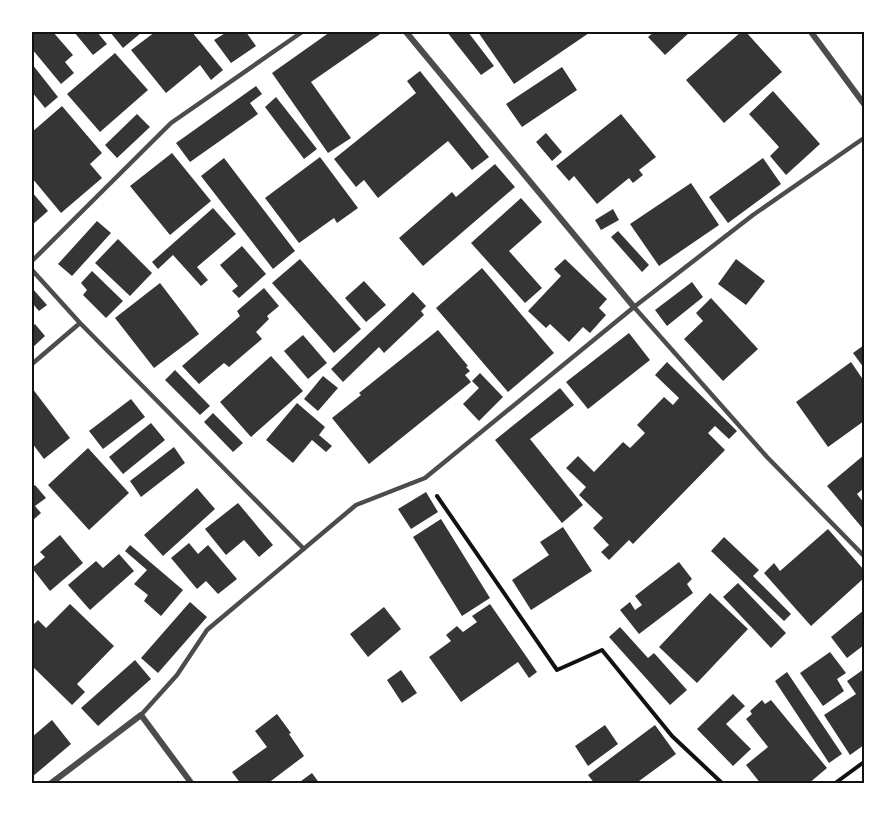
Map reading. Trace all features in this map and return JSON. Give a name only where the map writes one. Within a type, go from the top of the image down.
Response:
[{"type":"street","points":[[406,32],[634,306]]},
{"type":"street","points":[[811,32],[864,104]]},
{"type":"street","points":[[50,783],[141,715],[192,783]]},
{"type":"lane","points":[[32,261],[171,123],[302,32]]},
{"type":"lane","points":[[141,715],[177,675],[207,630],[356,505],[425,478],[634,306],[753,215],[864,138]]},
{"type":"lane","points":[[32,270],[80,323],[304,549]]},
{"type":"lane","points":[[634,306],[767,457],[864,556]]},
{"type":"lane","points":[[32,364],[80,323]]},
{"type":"path","points":[[425,478],[557,670],[602,650],[672,736],[723,783]]},
{"type":"path","points":[[834,783],[864,762]]},
{"type":"building","points":[[32,32],[53,32],[73,55],[65,62],[74,73],[61,84],[32,49]]},
{"type":"building","points":[[74,32],[97,32],[107,44],[93,55]]},
{"type":"building","points":[[110,32],[142,32],[123,48]]},
{"type":"building","points":[[155,32],[192,32],[223,70],[211,80],[200,65],[166,93],[131,50]]},
{"type":"building","points":[[227,32],[246,32],[256,46],[231,63],[214,40]]},
{"type":"building","points":[[330,32],[383,32],[311,82],[351,138],[328,153],[272,73]]},
{"type":"building","points":[[447,32],[468,32],[494,66],[481,75]]},
{"type":"building","points":[[478,32],[588,32],[589,33],[514,84]]},
{"type":"building","points":[[654,32],[690,32],[665,55],[648,37]]},
{"type":"building","points":[[741,32],[746,32],[782,72],[724,123],[686,80]]},
{"type":"building","points":[[115,53],[148,90],[100,132],[67,94]]},
{"type":"building","points":[[32,64],[58,97],[45,108],[32,92]]},
{"type":"building","points":[[562,67],[577,90],[522,127],[506,104]]},
{"type":"building","points":[[420,71],[489,157],[472,170],[448,141],[378,198],[364,180],[356,187],[334,159],[416,93],[407,81]]},
{"type":"building","points":[[256,86],[262,94],[250,103],[258,114],[190,162],[176,143]]},
{"type":"building","points":[[773,91],[820,144],[786,175],[770,156],[779,147],[749,114]]},
{"type":"building","points":[[276,97],[317,149],[304,159],[265,107]]},
{"type":"building","points":[[62,106],[102,153],[90,164],[102,178],[61,213],[32,178],[32,132]]},
{"type":"building","points":[[137,114],[150,127],[117,158],[105,145]]},
{"type":"building","points":[[621,114],[656,157],[639,170],[643,175],[633,183],[629,178],[597,204],[574,176],[569,181],[556,166]]},
{"type":"building","points":[[546,133],[562,152],[552,161],[536,142]]},
{"type":"building","points":[[172,153],[211,201],[170,235],[130,186]]},
{"type":"building","points":[[320,157],[358,208],[337,223],[334,218],[299,243],[265,198]]},
{"type":"building","points":[[224,158],[295,251],[273,269],[201,176]]},
{"type":"building","points":[[763,158],[781,184],[728,223],[709,197]]},
{"type":"building","points":[[495,164],[515,187],[423,266],[399,238],[452,192],[456,197]]},
{"type":"building","points":[[691,183],[719,225],[659,266],[630,224]]},
{"type":"building","points":[[32,192],[48,211],[32,225]]},
{"type":"building","points":[[521,198],[542,222],[509,251],[542,288],[525,303],[471,243]]},
{"type":"building","points":[[213,208],[236,234],[197,267],[208,280],[201,286],[173,255],[158,269],[152,262]]},
{"type":"building","points":[[613,209],[619,220],[601,230],[595,220]]},
{"type":"building","points":[[97,221],[111,233],[72,276],[58,264]]},
{"type":"building","points":[[618,231],[649,265],[642,272],[611,237]]},
{"type":"building","points":[[118,239],[152,273],[130,296],[95,263]]},
{"type":"building","points":[[242,246],[266,274],[239,298],[232,291],[238,286],[220,265]]},
{"type":"building","points":[[300,259],[361,329],[334,353],[272,283]]},
{"type":"building","points":[[565,259],[607,299],[599,308],[606,315],[590,333],[583,327],[569,342],[550,324],[546,328],[528,311],[561,276],[554,269]]},
{"type":"building","points":[[736,259],[765,281],[746,305],[718,284]]},
{"type":"building","points":[[482,268],[554,353],[508,392],[436,308]]},
{"type":"building","points":[[92,271],[123,301],[106,318],[83,295],[87,290],[81,283]]},
{"type":"building","points":[[364,281],[386,305],[366,322],[345,298]]},
{"type":"building","points":[[692,282],[703,297],[667,326],[655,310]]},
{"type":"building","points":[[160,283],[199,334],[154,368],[115,318]]},
{"type":"building","points":[[32,288],[47,305],[39,311],[32,303]]},
{"type":"building","points":[[264,288],[279,306],[267,316],[269,319],[256,332],[262,339],[229,367],[224,363],[199,384],[182,366],[240,316],[237,311]]},
{"type":"building","points":[[413,292],[426,306],[421,311],[424,315],[384,353],[379,347],[343,382],[331,369]]},
{"type":"building","points":[[711,298],[758,349],[723,381],[684,339],[703,321],[696,313]]},
{"type":"building","points":[[35,324],[45,336],[32,348],[32,327]]},
{"type":"building","points":[[438,330],[468,366],[466,367],[470,371],[465,375],[471,382],[369,464],[332,418],[361,395],[359,393]]},
{"type":"building","points":[[629,333],[650,360],[588,409],[566,382]]},
{"type":"building","points":[[303,335],[327,363],[308,379],[284,351]]},
{"type":"building","points":[[864,345],[864,368],[853,353]]},
{"type":"building","points":[[271,356],[303,391],[251,437],[220,402]]},
{"type":"building","points":[[667,362],[737,431],[729,439],[715,426],[708,433],[725,450],[633,544],[629,540],[609,560],[601,552],[609,545],[593,528],[603,518],[579,495],[586,487],[566,468],[578,456],[594,472],[623,442],[630,448],[645,433],[637,425],[664,397],[673,405],[679,398],[655,375]]},
{"type":"building","points":[[851,362],[864,381],[864,421],[828,447],[796,402]]},
{"type":"building","points":[[175,370],[210,406],[200,415],[165,380]]},
{"type":"building","points":[[480,373],[503,397],[479,421],[463,404],[479,388],[472,381]]},
{"type":"building","points":[[323,376],[338,388],[318,411],[304,399]]},
{"type":"building","points":[[32,388],[70,438],[44,459],[32,443]]},
{"type":"building","points":[[560,388],[574,405],[530,439],[583,505],[562,523],[495,440]]},
{"type":"building","points":[[131,399],[145,417],[103,449],[89,431]]},
{"type":"building","points":[[297,403],[325,427],[319,435],[332,446],[326,452],[312,440],[293,463],[266,440]]},
{"type":"building","points":[[213,413],[243,443],[233,452],[204,422]]},
{"type":"building","points":[[151,423],[165,440],[123,474],[109,457]]},
{"type":"building","points":[[174,447],[185,463],[141,497],[130,481]]},
{"type":"building","points":[[88,448],[129,493],[89,530],[48,485]]},
{"type":"building","points":[[864,455],[864,488],[857,494],[864,503],[864,530],[827,486]]},
{"type":"building","points":[[35,485],[46,498],[35,506],[41,513],[32,521],[32,488]]},
{"type":"building","points":[[197,488],[215,509],[163,556],[144,535]]},
{"type":"building","points":[[426,492],[438,512],[411,529],[398,509]]},
{"type":"building","points":[[238,503],[273,545],[259,557],[244,540],[226,555],[205,529]]},
{"type":"building","points":[[441,519],[490,598],[462,616],[413,537]]},
{"type":"building","points":[[563,527],[592,571],[531,610],[512,580],[549,555],[540,542]]},
{"type":"building","points":[[828,529],[864,570],[864,578],[811,626],[764,573],[774,563],[780,571]]},
{"type":"building","points":[[60,535],[83,563],[50,591],[32,568],[45,557],[40,552]]},
{"type":"building","points":[[724,537],[759,570],[753,576],[791,614],[784,621],[711,551]]},
{"type":"building","points":[[189,543],[198,554],[208,545],[237,579],[218,594],[206,581],[197,589],[171,558]]},
{"type":"building","points":[[130,545],[183,590],[161,616],[144,601],[148,595],[134,584],[147,570],[125,551]]},
{"type":"building","points":[[119,554],[134,571],[90,610],[68,585],[96,561],[103,568]]},
{"type":"building","points":[[679,562],[692,579],[687,584],[693,593],[639,634],[620,610],[630,602],[635,610],[642,605],[635,596]]},
{"type":"building","points":[[738,583],[786,633],[771,648],[723,597]]},
{"type":"building","points":[[710,593],[748,629],[697,683],[659,647]]},
{"type":"building","points":[[190,602],[207,617],[158,673],[141,658]]},
{"type":"building","points":[[70,604],[114,646],[77,684],[85,692],[72,705],[32,666],[32,626],[38,620],[46,628]]},
{"type":"building","points":[[490,604],[537,672],[529,678],[518,662],[461,702],[429,657],[451,641],[446,635],[457,626],[463,632],[477,622],[472,616]]},
{"type":"building","points":[[384,607],[401,629],[368,657],[350,634]]},
{"type":"building","points":[[864,610],[864,645],[847,658],[831,637]]},
{"type":"building","points":[[620,627],[648,658],[654,653],[687,690],[670,705],[609,637]]},
{"type":"building","points":[[830,652],[846,673],[837,679],[844,691],[823,706],[800,673]]},
{"type":"building","points":[[135,660],[151,679],[98,726],[81,708]]},
{"type":"building","points":[[864,669],[864,745],[850,755],[824,715],[856,694],[847,681]]},
{"type":"building","points":[[401,670],[417,693],[402,703],[387,680]]},
{"type":"building","points":[[787,672],[842,754],[829,763],[775,681]]},
{"type":"building","points":[[733,694],[745,706],[726,724],[751,749],[733,766],[697,729]]},
{"type":"building","points":[[762,700],[765,704],[771,700],[827,768],[808,784],[761,784],[746,765],[768,747],[746,719],[752,714],[750,711]]},
{"type":"building","points":[[277,714],[304,756],[267,784],[241,784],[232,772],[267,747],[255,731]]},
{"type":"building","points":[[52,720],[71,744],[32,777],[32,737]]},
{"type":"building","points":[[605,725],[618,744],[588,766],[575,746]]},
{"type":"building","points":[[655,725],[676,754],[635,784],[595,784],[588,775]]},
{"type":"building","points":[[312,773],[320,784],[297,784]]}]
